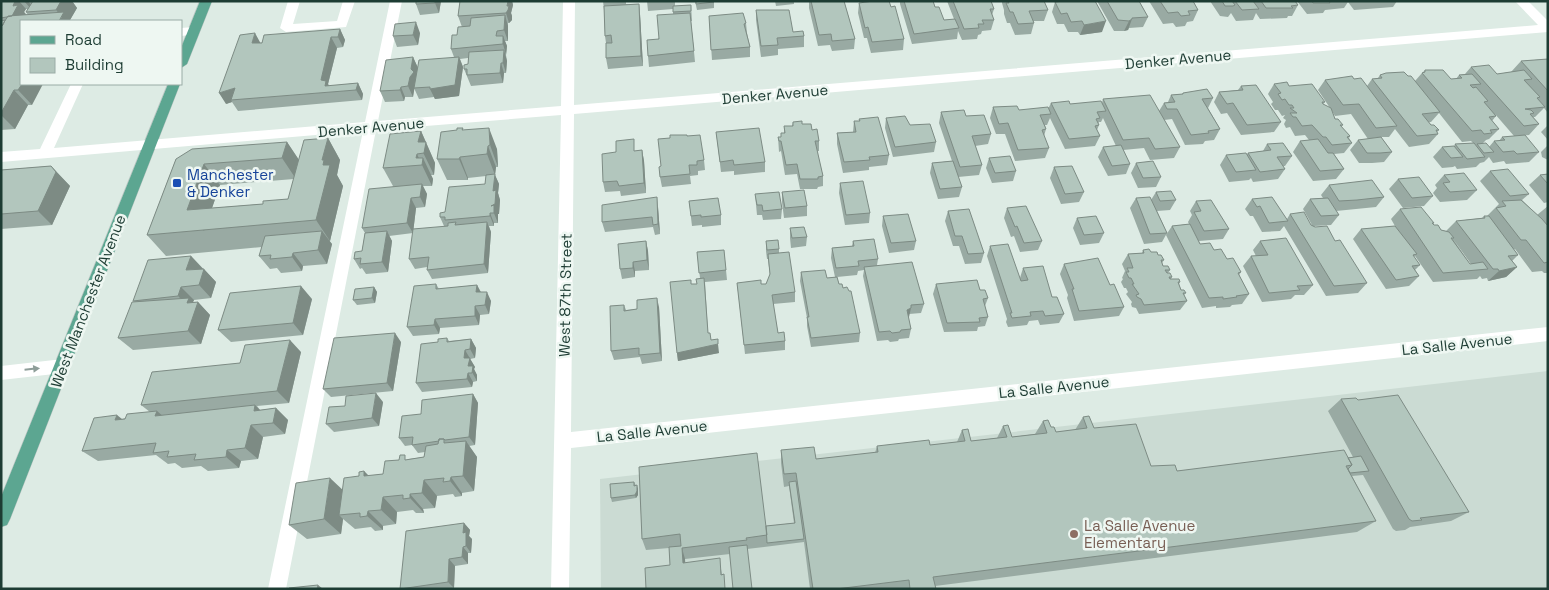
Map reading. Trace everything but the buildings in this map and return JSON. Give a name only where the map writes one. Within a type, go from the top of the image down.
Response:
[{"type":"main road","points":[[182,61],[206,1]]},
{"type":"main road","name":"West Manchester Avenue","points":[[1,519],[174,85]]},
{"type":"street","points":[[294,1],[286,28],[342,24],[349,1]]},
{"type":"street","points":[[277,589],[396,1]]},
{"type":"street","name":"West 87th Street","points":[[560,589],[561,441],[569,111],[569,1]]},
{"type":"street","points":[[1522,1],[1548,28]]},
{"type":"street","name":"Denker Avenue","points":[[1,157],[1548,28]]},
{"type":"street","points":[[182,32],[194,31]]},
{"type":"street","points":[[44,154],[77,85]]},
{"type":"street","name":"La Salle Avenue","points":[[561,441],[1548,334]]},
{"type":"street","points":[[1,373],[63,366]]},
{"type":"shaded area","name":"La Salle Avenue Elementary","points":[[1548,371],[1548,589],[601,589],[600,479]]},
{"type":"place","name":"Manchester & Denker","points":[[177,183]]},
{"type":"place","name":"La Salle Avenue Elementary","points":[[1074,534]]}]
